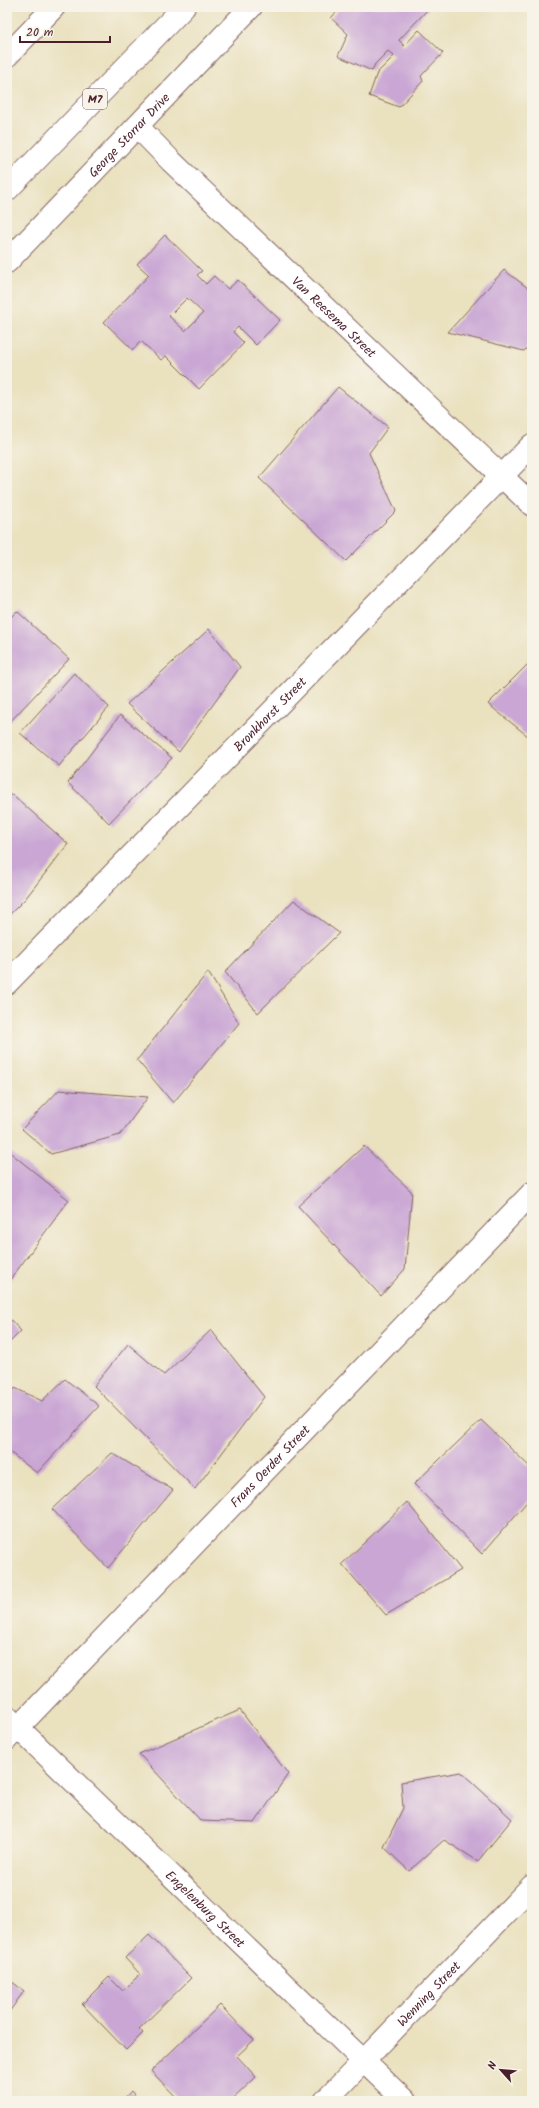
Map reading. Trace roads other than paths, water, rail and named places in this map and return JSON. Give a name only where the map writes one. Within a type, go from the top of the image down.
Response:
[{"type":"street","points":[[7,56],[54,7]]},
{"type":"street","name":"M7","points":[[7,190],[184,7]]},
{"type":"street","name":"George Storrar Drive","points":[[7,262],[138,127],[251,7]]},
{"type":"street","name":"Van Reesema Street","points":[[138,127],[171,161],[532,505]]},
{"type":"street","name":"Bronkhorst Street","points":[[7,984],[532,445]]},
{"type":"street","name":"Frans Oerder Street","points":[[11,1727],[532,1193]]},
{"type":"street","name":"Engelenburg Street","points":[[11,1727],[405,2101]]},
{"type":"street","name":"Wenning Street","points":[[325,2101],[532,1886]]}]
